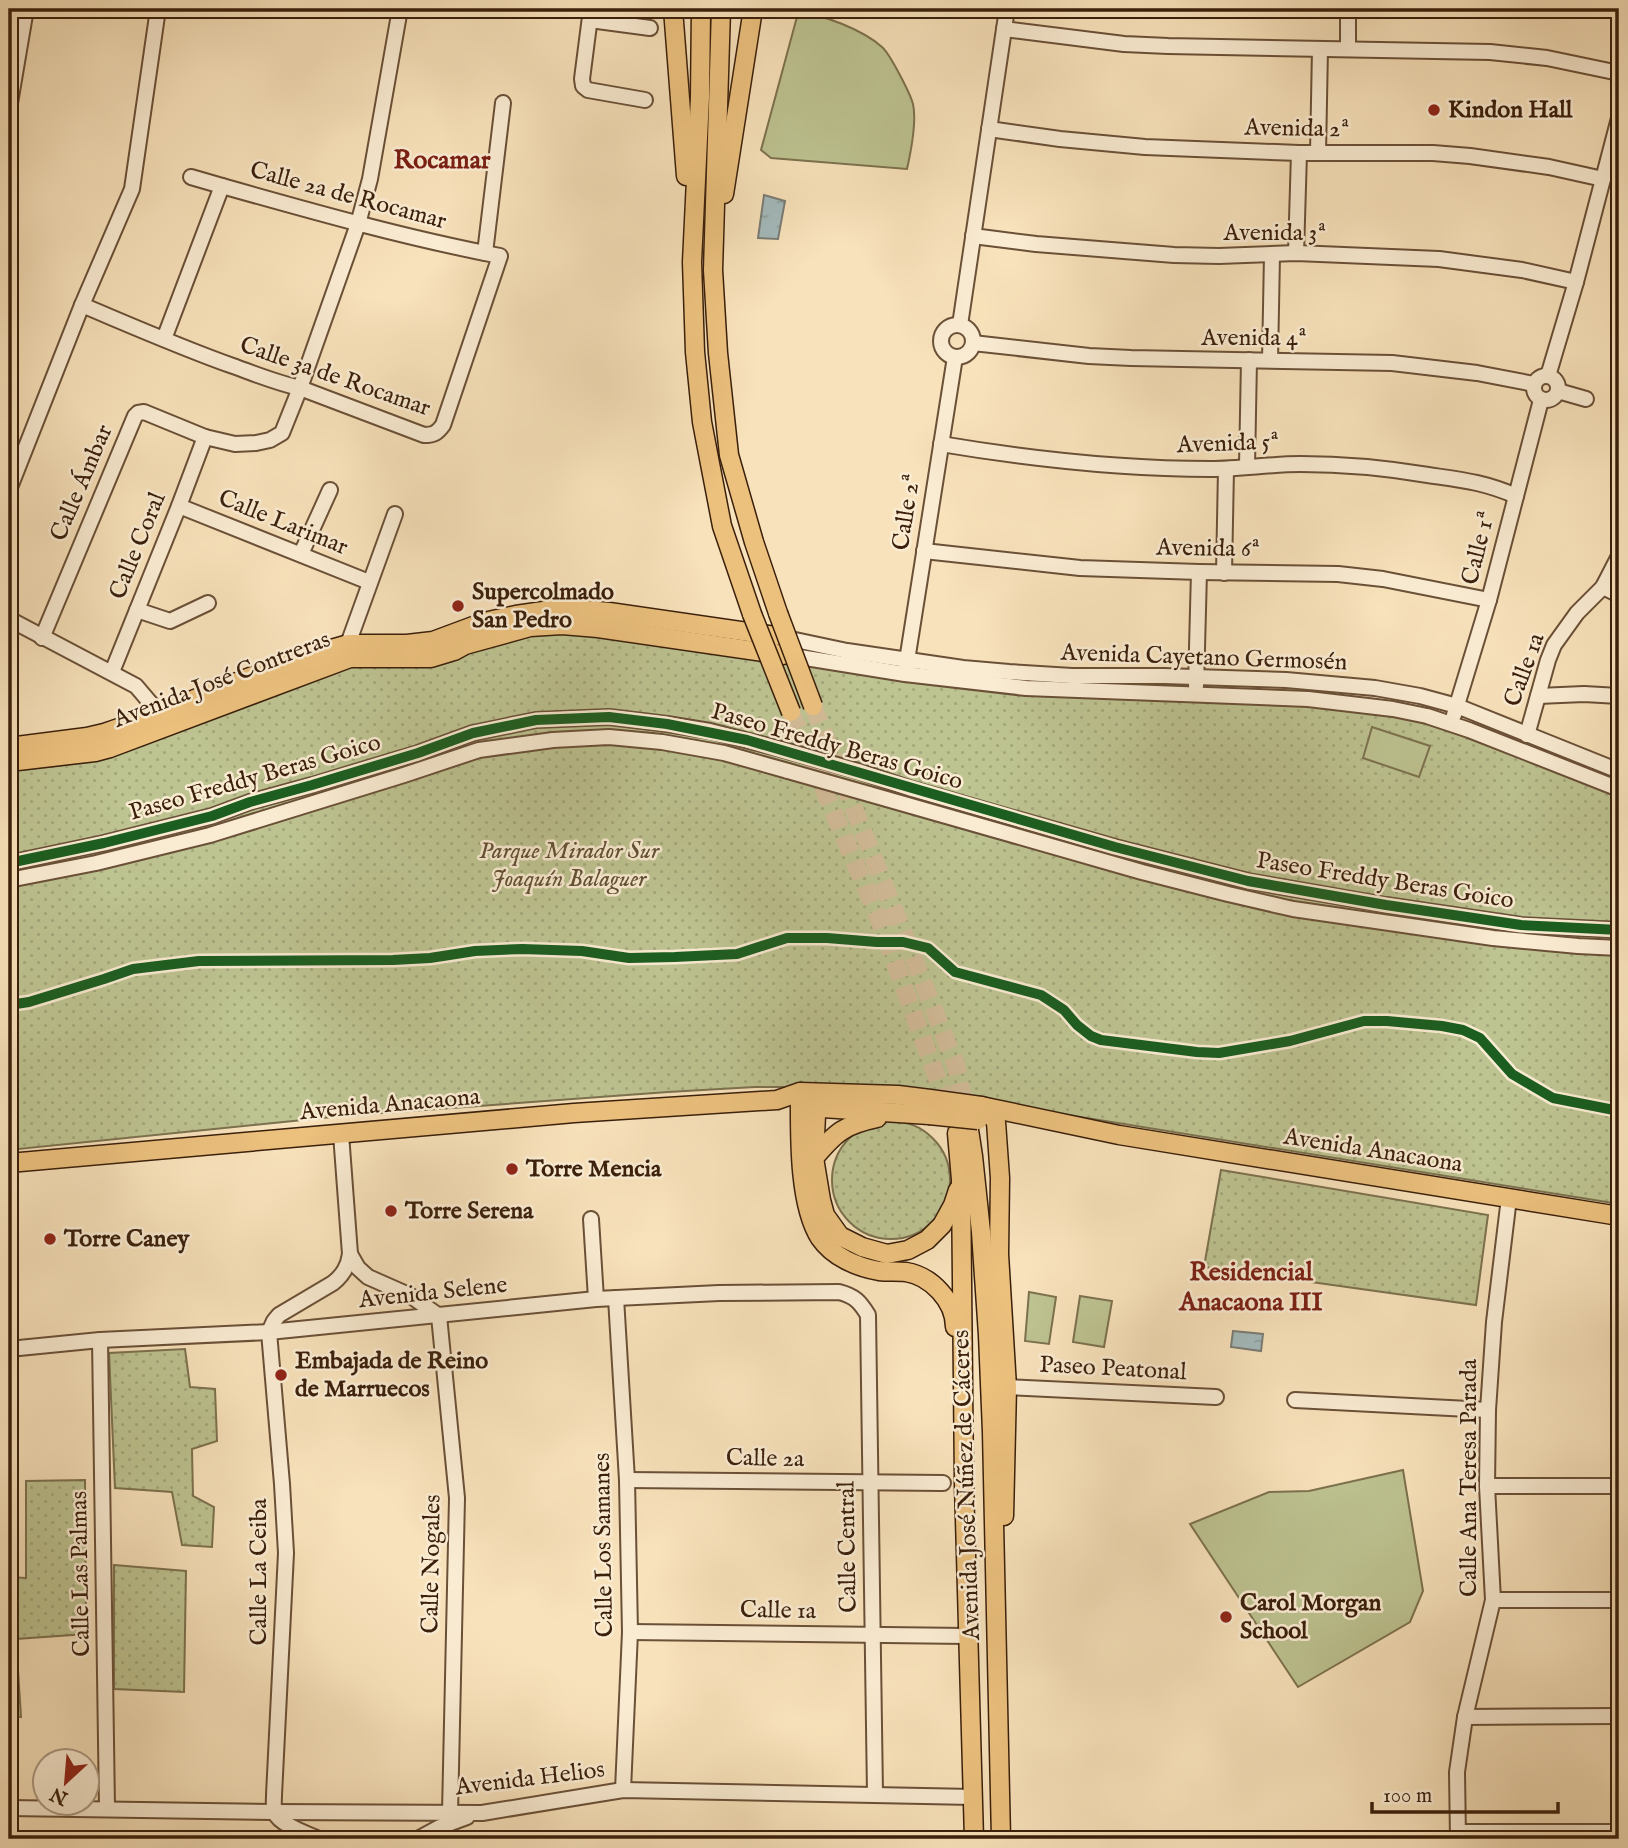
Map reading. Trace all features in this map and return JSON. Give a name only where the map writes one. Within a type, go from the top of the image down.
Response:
[{"type":"main road","points":[[673,9],[702,422],[722,526],[752,614],[792,712]]},
{"type":"main road","points":[[692,262],[721,9]]},
{"type":"main road","points":[[713,270],[752,9]]},
{"type":"main road","points":[[701,10],[709,98],[718,354],[730,455],[754,542],[813,706]]},
{"type":"main road","name":"Avenida José Contreras","points":[[9,762],[103,750],[212,693],[272,668],[348,644],[433,641],[484,622],[516,615],[564,608],[776,636]]},
{"type":"main road","name":"Avenida José Contreras","points":[[9,747],[87,737],[118,728],[161,721],[350,658],[431,658],[465,645],[530,627],[562,625],[598,628],[783,655]]},
{"type":"main road","name":"Avenida Anacaona","points":[[9,1163],[574,1113],[898,1095],[978,1120],[1119,1135],[1619,1216]]},
{"type":"main road","points":[[808,1100],[814,1158],[825,1216],[840,1236],[862,1248],[887,1254],[908,1250],[926,1240],[942,1225],[953,1205],[961,1180]]},
{"type":"main road","points":[[808,1100],[805,1200],[812,1223],[831,1251],[846,1260],[880,1271],[907,1272],[920,1276],[945,1296],[955,1320],[955,1364],[964,1408]]},
{"type":"main road","name":"Avenida Anacaona","points":[[808,1100],[899,1114],[930,1107]]},
{"type":"main road","points":[[814,1158],[832,1136],[845,1128],[858,1122],[899,1114]]},
{"type":"main road","points":[[967,1605],[996,1602],[1004,1527],[1007,1387],[999,1254],[1000,1178],[978,1120]]},
{"type":"main road","name":"Avenida José Núñez de Cáceres","points":[[975,1839],[967,1636],[961,1180],[978,1120]]},
{"type":"main road","name":"Avenida José Núñez de Cáceres","points":[[978,1120],[973,1156],[988,1335],[1001,1839]]},
{"type":"main road","points":[[971,1727],[998,1727]]},
{"type":"main road","points":[[971,1758],[999,1757]]},
{"type":"street","points":[[9,109],[14,48],[26,9]]},
{"type":"street","points":[[9,490],[82,304],[132,189],[158,9]]},
{"type":"street","name":"Calle Ámbar","points":[[42,638],[138,413],[144,412],[205,437],[235,444],[270,440],[282,433],[358,224],[370,179],[400,9]]},
{"type":"street","points":[[960,325],[1007,9]]},
{"type":"street","points":[[1348,9],[1348,49]]},
{"type":"street","points":[[645,100],[588,90],[583,86],[582,79],[590,15],[650,28]]},
{"type":"street","points":[[1004,29],[1125,44],[1519,54],[1574,62],[1619,74]]},
{"type":"street","points":[[1318,153],[1320,49]]},
{"type":"street","name":"Calle 3a de Rocamar","points":[[82,304],[164,339],[275,381],[424,435],[433,435],[443,425],[492,254],[503,103]]},
{"type":"street","points":[[1548,376],[1619,118]]},
{"type":"street","name":"Avenida 2ª","points":[[989,128],[1145,148],[1470,156],[1549,167],[1603,179]]},
{"type":"street","points":[[1296,253],[1299,153]]},
{"type":"street","points":[[191,177],[222,186]]},
{"type":"street","name":"Calle 2a de Rocamar","points":[[164,339],[222,186],[358,224],[492,254]]},
{"type":"street","name":"Avenida 3ª","points":[[973,236],[1129,252],[1220,256],[1296,253],[1440,259],[1522,270],[1576,282]]},
{"type":"street","points":[[1270,360],[1272,255]]},
{"type":"street","points":[[960,325],[968,329],[973,336],[973,343],[964,356],[955,357],[945,351],[941,338],[948,328],[960,325]]},
{"type":"street","name":"Avenida 4ª","points":[[973,343],[1089,356],[1165,360],[1392,363],[1476,373],[1534,384]]},
{"type":"street","name":"Calle 2ª","points":[[906,667],[955,357]]},
{"type":"street","points":[[1247,466],[1249,360]]},
{"type":"street","points":[[1548,376],[1557,383],[1558,391],[1552,399],[1541,400],[1534,392],[1534,384],[1541,377],[1548,376]]},
{"type":"street","points":[[1558,391],[1586,399]]},
{"type":"street","name":"Calle 1ª","points":[[1451,724],[1489,600],[1541,400]]},
{"type":"street","name":"Calle Coral","points":[[112,672],[205,437]]},
{"type":"street","name":"Avenida 5ª","points":[[941,444],[1104,466],[1226,469],[1301,464],[1371,466],[1487,484],[1516,496]]},
{"type":"street","points":[[1224,573],[1226,469]]},
{"type":"street","points":[[301,554],[330,490]]},
{"type":"street","name":"Calle Larimar","points":[[179,506],[369,582]]},
{"type":"street","points":[[348,644],[395,514]]},
{"type":"street","name":"Avenida 6ª","points":[[924,551],[1080,568],[1338,574],[1383,579],[1489,600]]},
{"type":"street","name":"Calle 1a","points":[[1527,735],[1548,660],[1559,638],[1577,613],[1603,587],[1619,556]]},
{"type":"street","points":[[1196,694],[1199,572]]},
{"type":"street","points":[[1603,587],[1619,595]]},
{"type":"street","points":[[137,610],[170,621],[208,603]]},
{"type":"street","points":[[9,619],[136,686],[161,721]]},
{"type":"street","name":"Avenida Cayetano Germosén","points":[[776,636],[906,667],[1072,676],[1286,680],[1364,687],[1420,696],[1457,706],[1619,771]]},
{"type":"street","name":"Avenida Cayetano Germosén","points":[[783,655],[906,667],[1026,688],[1337,701],[1393,709],[1451,724],[1619,789]]},
{"type":"street","points":[[1538,696],[1619,696]]},
{"type":"street","name":"Paseo Freddy Beras Goico","points":[[9,863],[104,844],[212,816],[473,733],[536,720],[609,717],[710,731],[781,749],[1115,847],[1248,881],[1521,925],[1619,930]]},
{"type":"street","name":"Paseo Freddy Beras Goico","points":[[9,880],[96,863],[211,835],[479,750],[541,741],[609,737],[662,741],[724,753],[1142,872],[1293,909],[1493,938],[1619,948]]},
{"type":"street","points":[[270,1332],[279,1315],[340,1278],[349,1265],[341,1134]]},
{"type":"street","name":"Calle Ana Teresa Parada","points":[[1458,1835],[1457,1772],[1465,1717],[1493,1600],[1487,1486],[1488,1410],[1494,1322],[1509,1198]]},
{"type":"street","points":[[591,1219],[596,1299]]},
{"type":"street","points":[[350,1254],[358,1268],[368,1277],[411,1296],[439,1316]]},
{"type":"street","name":"Avenida Selene","points":[[9,1349],[100,1340],[270,1332],[596,1299],[719,1293],[839,1292],[860,1301]]},
{"type":"street","name":"Calle Los Samanes","points":[[615,1298],[627,1480],[630,1632],[624,1790]]},
{"type":"street","name":"Calle Central","points":[[860,1301],[868,1315],[875,1794]]},
{"type":"street","name":"Calle Nogales","points":[[439,1316],[457,1498],[450,1813]]},
{"type":"street","name":"Calle La Ceiba","points":[[270,1332],[286,1553],[274,1812]]},
{"type":"street","name":"Calle Las Palmas","points":[[100,1340],[107,1808]]},
{"type":"street","name":"Paseo Peatonal","points":[[1007,1387],[1216,1397]]},
{"type":"street","points":[[1295,1399],[1488,1410]]},
{"type":"street","name":"Calle 2a","points":[[627,1480],[943,1483]]},
{"type":"street","points":[[1487,1486],[1619,1486]]},
{"type":"street","points":[[1493,1600],[1619,1600]]},
{"type":"street","name":"Calle 1a","points":[[630,1632],[967,1636]]},
{"type":"street","points":[[1465,1717],[1619,1716]]},
{"type":"street","name":"Avenida Helios","points":[[9,1808],[482,1813],[624,1790],[973,1797]]},
{"type":"street","points":[[274,1812],[288,1824],[319,1839]]},
{"type":"street","points":[[418,1839],[440,1827],[482,1813]]},
{"type":"street","points":[[1458,1835],[1619,1832]]},
{"type":"green space","points":[[869,9],[930,9],[929,17]]},
{"type":"green space","points":[[798,13],[819,16],[842,24],[874,41],[886,51],[913,104],[914,128],[907,169],[771,158],[761,150]]},
{"type":"green space","name":"Parque Mirador Sur Joaquín Balaguer","points":[[531,633],[598,634],[1035,695],[1290,701],[1420,718],[1619,792],[1619,1204],[926,1092],[808,1087],[668,1092],[342,1116],[9,1150],[9,768],[357,665],[441,662]]},
{"type":"green space","points":[[1372,727],[1430,746],[1419,777],[1363,758]]},
{"type":"green space","points":[[891,1121],[914,1125],[933,1138],[946,1157],[950,1180],[946,1203],[933,1222],[914,1235],[891,1239],[868,1235],[849,1222],[836,1203],[832,1180],[836,1157],[849,1138],[868,1125]]},
{"type":"green space","points":[[1221,1170],[1488,1215],[1476,1305],[1204,1267]]},
{"type":"green space","points":[[1029,1292],[1056,1297],[1049,1344],[1025,1341]]},
{"type":"green space","points":[[1080,1296],[1112,1301],[1104,1347],[1073,1342]]},
{"type":"green space","points":[[185,1349],[190,1387],[215,1389],[217,1441],[192,1449],[193,1496],[214,1507],[212,1547],[182,1545],[172,1492],[115,1488],[109,1353]]},
{"type":"green space","points":[[1403,1470],[1423,1591],[1410,1622],[1298,1687],[1190,1524],[1269,1492],[1309,1491]]},
{"type":"green space","points":[[85,1480],[86,1634],[16,1639],[21,1717],[9,1716],[9,1577],[26,1578],[26,1481]]},
{"type":"green space","points":[[114,1565],[186,1571],[184,1692],[114,1689]]},
{"type":"water","points":[[764,195],[785,201],[778,239],[758,238]]},
{"type":"water","points":[[1233,1331],[1263,1334],[1261,1351],[1231,1347]]},
{"type":"tunnel","points":[[813,706],[956,1065],[966,1116]]},
{"type":"tunnel","points":[[791,712],[880,922],[950,1113]]},
{"type":"cycle path","points":[[9,863],[212,816],[250,802],[418,753],[473,733],[536,720],[609,717],[667,724],[747,740],[1115,847],[1248,881],[1521,925],[1619,930]]},
{"type":"cycle path","points":[[9,1005],[29,1002],[133,969],[199,961],[393,960],[522,949],[582,951],[629,958],[675,957],[737,954],[787,938],[903,942],[928,948],[955,972],[1041,995],[1064,1010],[1091,1036],[1101,1040],[1219,1053],[1290,1041],[1364,1021],[1442,1026],[1463,1030],[1480,1038],[1512,1074],[1553,1098],[1619,1111]]},
{"type":"place","name":"Kindon Hall","points":[[1434,110]]},
{"type":"place","name":"Supercolmado San Pedro","points":[[458,606]]},
{"type":"place","name":"Torre Mencia","points":[[512,1169]]},
{"type":"place","name":"Torre Serena","points":[[391,1211]]},
{"type":"place","name":"Torre Caney","points":[[50,1239]]},
{"type":"place","name":"Embajada de Reino de Marruecos","points":[[281,1375]]},
{"type":"place","name":"Carol Morgan School","points":[[1226,1617]]},
{"type":"district","name":"Rocamar","points":[[442,160]]},
{"type":"district","name":"Residencial Anacaona III","points":[[1251,1287]]}]
